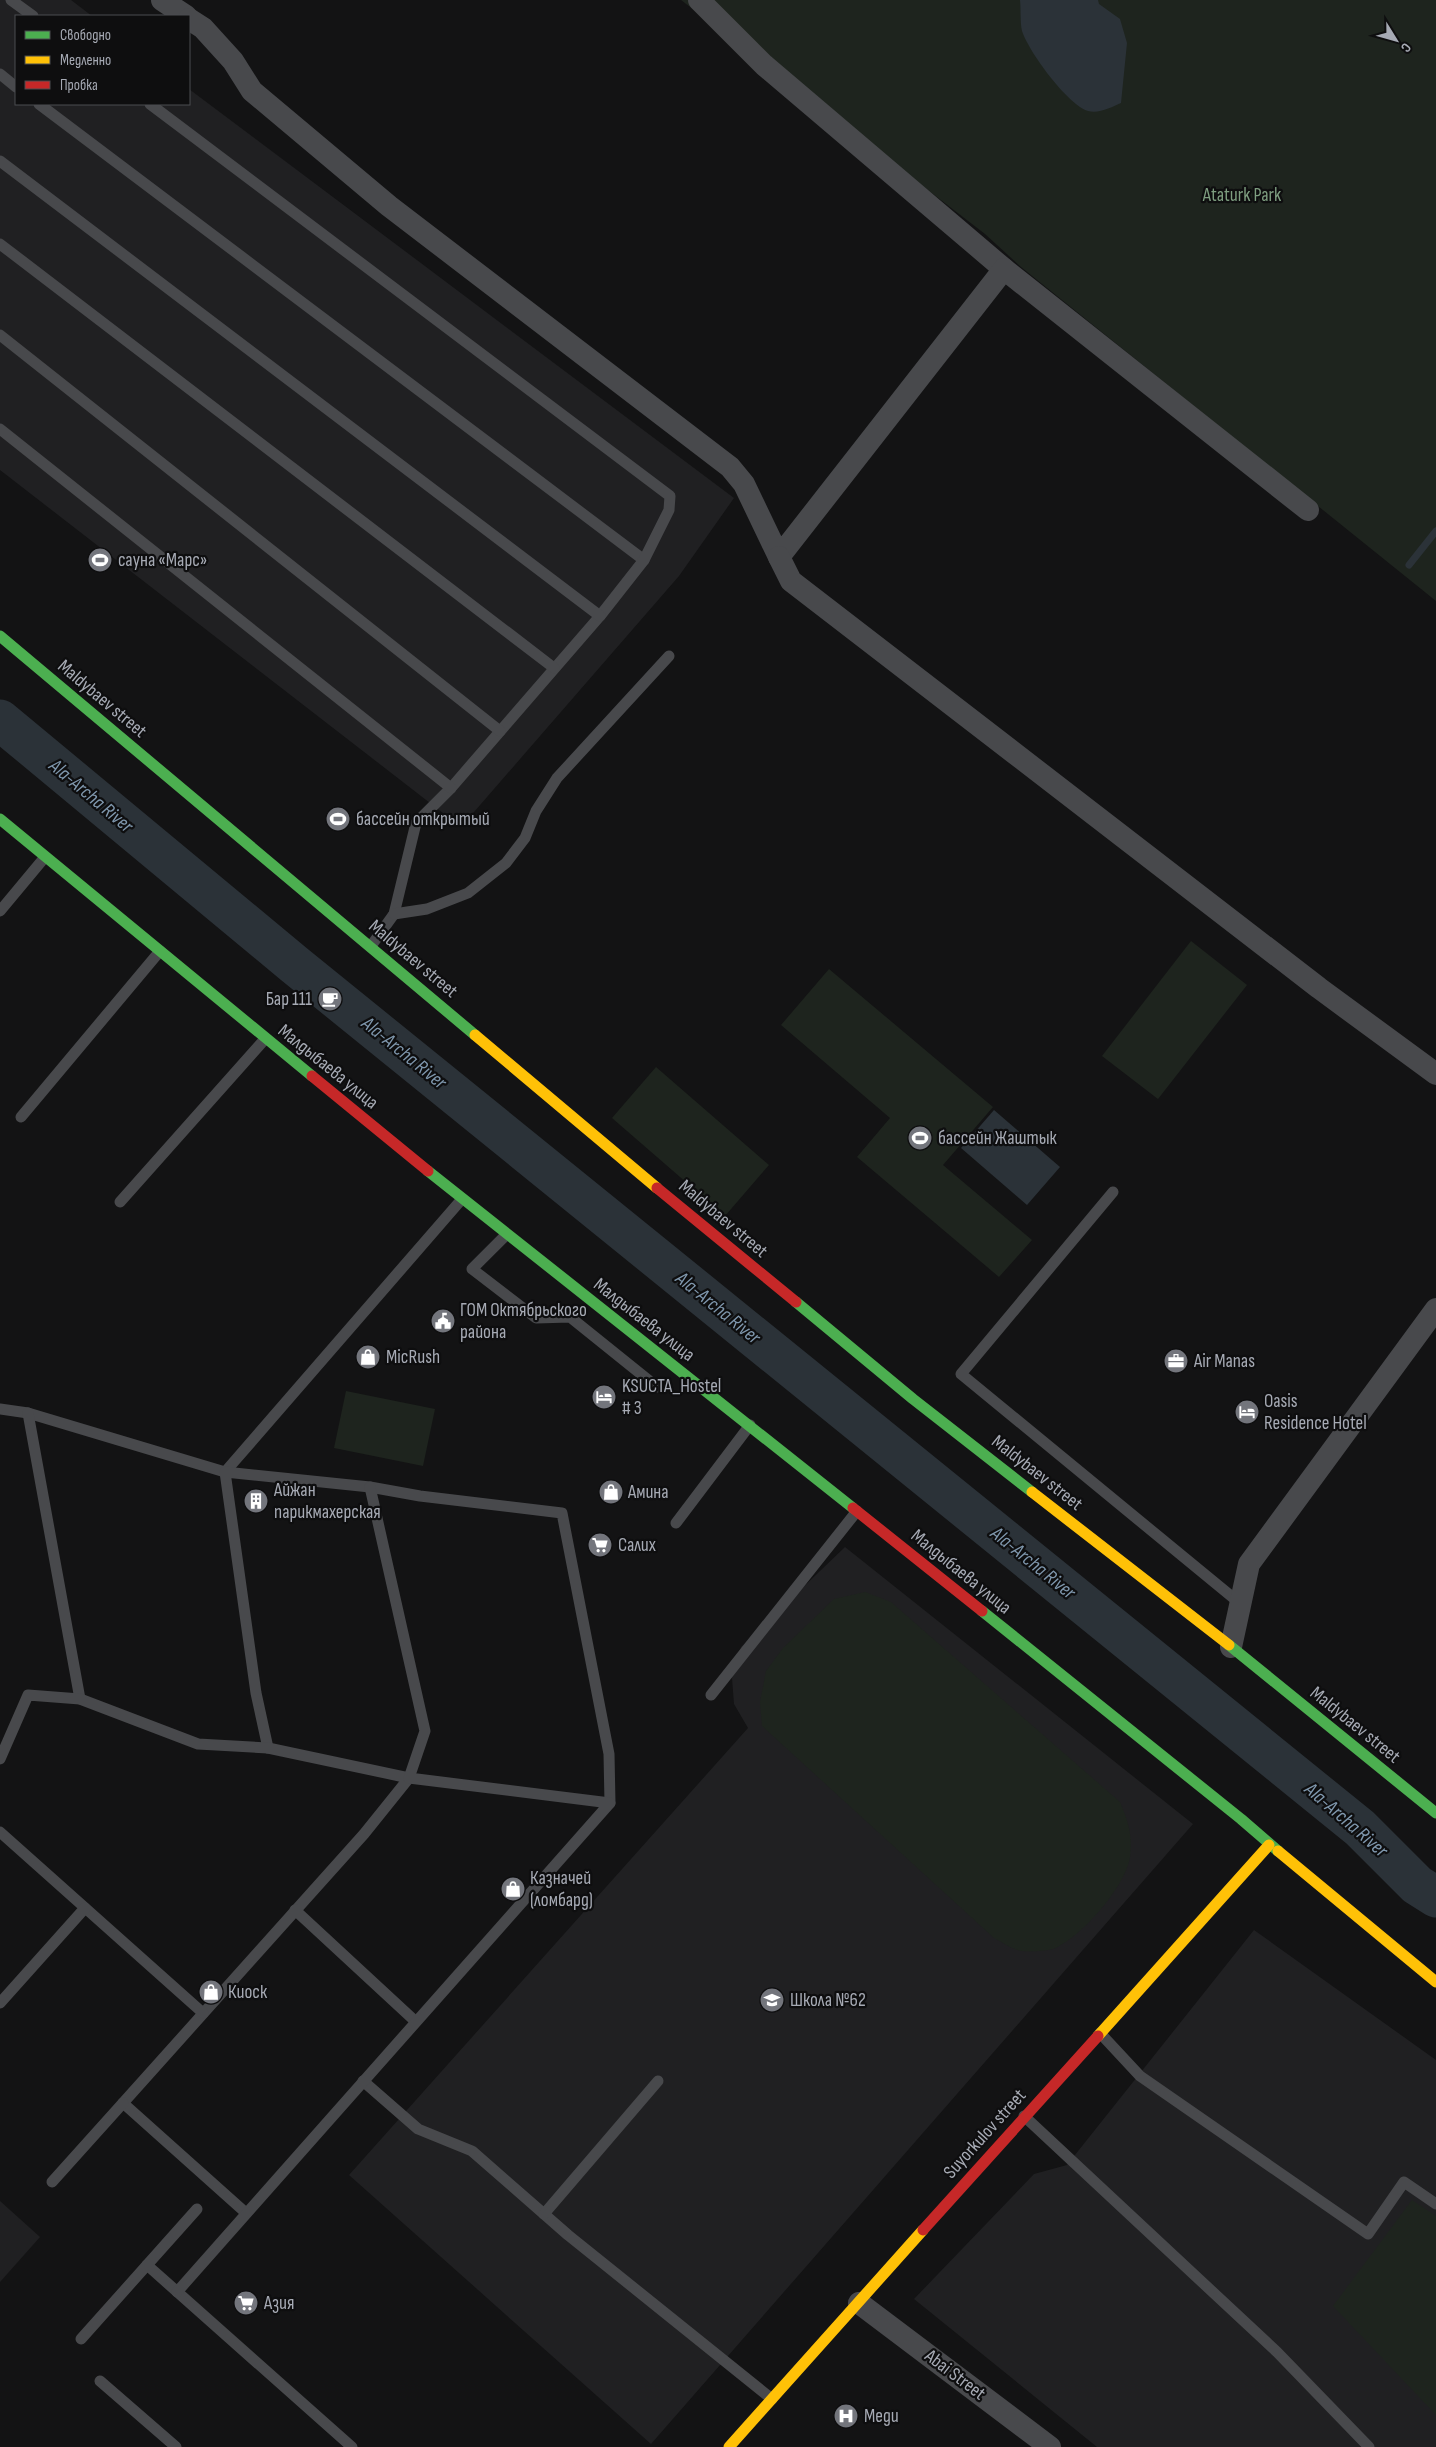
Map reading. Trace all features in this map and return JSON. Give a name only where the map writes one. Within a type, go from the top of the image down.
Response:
[{"type":"street","points":[[162,0],[184,15]]},
{"type":"street","points":[[699,0],[764,65],[1004,269],[1308,510]]},
{"type":"street","points":[[190,20],[202,28],[232,61],[252,92],[389,206],[730,467],[744,484],[791,581],[1320,988],[1436,1074]]},
{"type":"street","points":[[779,557],[1004,269]]},
{"type":"street","name":"Maldybaev street","points":[[0,636],[371,946],[567,1113],[913,1399],[1231,1647],[1436,1813]]},
{"type":"street","name":"Малдыбаева улица","points":[[0,819],[506,1235],[750,1425],[1241,1819],[1269,1845]]},
{"type":"street","points":[[1231,1647],[1242,1605],[1249,1564],[1436,1309]]},
{"type":"street","points":[[1269,1845],[1436,1982]]},
{"type":"street","name":"Suyorkulov street","points":[[729,2447],[1269,1845]]},
{"type":"street","name":"Abai Street","points":[[860,2303],[1050,2447]]},
{"type":"lane","points":[[11,0],[32,15]]},
{"type":"lane","points":[[0,74],[15,85]]},
{"type":"lane","points":[[40,105],[644,560]]},
{"type":"lane","points":[[151,105],[659,485],[670,496],[669,510],[644,560],[600,616],[451,788],[416,823],[394,914],[371,946]]},
{"type":"lane","points":[[0,161],[600,616]]},
{"type":"lane","points":[[0,244],[554,668]]},
{"type":"lane","points":[[0,335],[500,731]]},
{"type":"lane","points":[[0,429],[451,788]]},
{"type":"lane","points":[[394,914],[427,908],[468,893],[506,863],[525,838],[536,811],[557,778],[669,656]]},
{"type":"lane","points":[[0,911],[45,857]]},
{"type":"lane","points":[[21,1116],[160,951]]},
{"type":"lane","points":[[120,1202],[266,1039]]},
{"type":"lane","points":[[1113,1192],[960,1374],[1242,1605]]},
{"type":"lane","points":[[268,1748],[256,1694],[225,1472],[462,1199]]},
{"type":"lane","points":[[506,1235],[472,1269],[536,1318],[570,1317],[657,1387]]},
{"type":"lane","points":[[0,1409],[28,1413],[225,1472],[370,1487],[420,1496],[562,1514],[609,1754],[610,1803],[177,2292]]},
{"type":"lane","points":[[28,1413],[80,1699]]},
{"type":"lane","points":[[676,1523],[750,1425]]},
{"type":"lane","points":[[52,2182],[364,1834],[409,1778],[425,1731],[370,1487]]},
{"type":"lane","points":[[711,1695],[857,1511]]},
{"type":"lane","points":[[0,1759],[28,1695],[80,1699],[198,1744],[268,1748],[409,1778],[610,1803]]},
{"type":"lane","points":[[0,1832],[203,2013]]},
{"type":"lane","points":[[0,2003],[85,1908]]},
{"type":"lane","points":[[295,1910],[416,2021]]},
{"type":"lane","points":[[1100,2033],[1140,2076],[1368,2234],[1404,2182],[1436,2204]]},
{"type":"lane","points":[[544,2214],[658,2080]]},
{"type":"lane","points":[[363,2082],[418,2129],[472,2151],[544,2214],[772,2399]]},
{"type":"lane","points":[[123,2103],[246,2213]]},
{"type":"lane","points":[[1024,2116],[1276,2352],[1369,2447]]},
{"type":"lane","points":[[81,2338],[197,2209]]},
{"type":"lane","points":[[147,2265],[352,2447]]},
{"type":"lane","points":[[100,2381],[176,2447]]},
{"type":"shaded area","points":[[0,0],[71,0],[91,15],[15,15],[15,105],[190,105],[190,90],[734,498],[679,576],[461,827],[0,470]]},
{"type":"shaded area","points":[[1020,0],[1098,0],[1099,4],[1120,19],[1127,43],[1121,103],[1105,110],[1092,112],[1079,106],[1060,88],[1040,64],[1026,40],[1021,27]]},
{"type":"shaded area","points":[[994,1110],[1060,1167],[1027,1205],[961,1148]]},
{"type":"shaded area","name":"Школа №62","points":[[845,1547],[1193,1824],[651,2444],[349,2175],[748,1728],[734,1704],[732,1678],[741,1647]]},
{"type":"shaded area","points":[[1254,1930],[1436,2060],[1436,2447],[1097,2447],[914,2299],[1034,2174],[1067,2165]]},
{"type":"shaded area","points":[[0,2201],[40,2237],[0,2282]]},
{"type":"green space","name":"Ataturk Park","points":[[681,0],[1436,0],[1436,601],[1021,267],[985,234]]},
{"type":"green space","points":[[1191,941],[1247,985],[1158,1099],[1102,1056]]},
{"type":"green space","name":"бассейн Жаштык","points":[[829,969],[993,1107],[943,1165],[1032,1240],[999,1277],[857,1157],[890,1118],[781,1025]]},
{"type":"green space","points":[[656,1067],[769,1165],[725,1216],[612,1118]]},
{"type":"green space","points":[[346,1391],[435,1409],[423,1466],[334,1448]]},
{"type":"green space","points":[[865,1592],[891,1602],[1120,1802],[1130,1835],[1131,1849],[1127,1869],[1100,1910],[1064,1943],[1050,1950],[1025,1951],[1015,1949],[994,1938],[762,1726],[760,1702],[766,1671],[783,1648],[834,1599]]},
{"type":"green space","points":[[1412,2200],[1436,2216],[1436,2415],[1333,2306]]},
{"type":"waterway","points":[[1409,565],[1436,531]]},
{"type":"waterway","name":"Ala-Archa River","points":[[0,720],[295,965],[1360,1828],[1417,1885],[1436,1897]]},
{"type":"traffic: fast","points":[[0,636],[475,1035]]},
{"type":"traffic: fast","points":[[0,819],[312,1076]]},
{"type":"traffic: fast","points":[[428,1171],[853,1508]]},
{"type":"traffic: fast","points":[[796,1302],[913,1399],[1032,1492]]},
{"type":"traffic: fast","points":[[982,1611],[1241,1819],[1278,1851]]},
{"type":"traffic: fast","points":[[1229,1645],[1436,1813]]},
{"type":"traffic: slow","points":[[475,1035],[657,1188]]},
{"type":"traffic: slow","points":[[1032,1492],[1229,1645]]},
{"type":"traffic: slow","points":[[1098,2036],[1269,1845]]},
{"type":"traffic: slow","points":[[1278,1851],[1436,1982]]},
{"type":"traffic: slow","points":[[729,2447],[923,2230]]},
{"type":"traffic: jam","points":[[312,1076],[428,1171]]},
{"type":"traffic: jam","points":[[657,1188],[796,1302]]},
{"type":"traffic: jam","points":[[853,1508],[982,1611]]},
{"type":"traffic: jam","points":[[923,2230],[1098,2036]]},
{"type":"place","name":"сауна «Марс»","points":[[100,560]]},
{"type":"place","name":"бассейн открытый","points":[[338,819]]},
{"type":"place","name":"Бар 111","points":[[330,999]]},
{"type":"place","name":"бассейн Жаштык","points":[[920,1138]]},
{"type":"place","name":"ГОМ Октябрьского района","points":[[443,1321]]},
{"type":"place","name":"MicRush","points":[[368,1357]]},
{"type":"place","name":"Air Manas","points":[[1176,1361]]},
{"type":"place","name":"KSUCTA_Hostel # 3","points":[[604,1397]]},
{"type":"place","name":"Oasis Residence Hotel","points":[[1247,1412]]},
{"type":"place","name":"Амина","points":[[611,1492]]},
{"type":"place","name":"Айжан парикмахерская","points":[[256,1501]]},
{"type":"place","name":"Салих","points":[[600,1545]]},
{"type":"place","name":"Казначей (ломбард)","points":[[513,1889]]},
{"type":"place","name":"Киоск","points":[[211,1992]]},
{"type":"place","name":"Школа №62","points":[[772,2000]]},
{"type":"place","name":"Азия","points":[[246,2303]]},
{"type":"place","name":"Меди","points":[[846,2416]]}]
